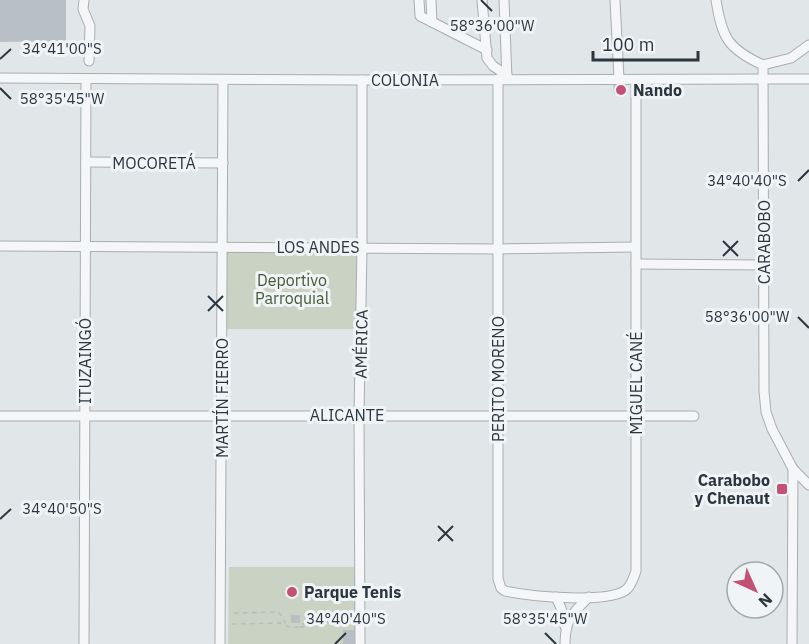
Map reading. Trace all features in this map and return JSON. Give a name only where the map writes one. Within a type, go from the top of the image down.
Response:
[{"type":"street","points":[[84,0],[84,9],[90,26],[89,61]]},
{"type":"street","points":[[419,0],[420,16],[487,50]]},
{"type":"street","points":[[431,0],[432,22]]},
{"type":"street","points":[[482,0],[489,60],[504,78]]},
{"type":"street","name":"PERITO MORENO","points":[[504,0],[504,78],[498,249],[499,584],[505,591],[514,593],[589,597]]},
{"type":"street","points":[[615,0],[619,79]]},
{"type":"street","points":[[716,0],[719,21],[728,43],[748,59],[764,65],[791,58],[809,45]]},
{"type":"street","name":"CARABOBO","points":[[764,65],[766,412],[772,429],[794,469],[792,644]]},
{"type":"street","name":"COLONIA","points":[[0,78],[809,79]]},
{"type":"street","name":"ITUZAINGÓ","points":[[84,644],[86,79]]},
{"type":"street","name":"MARTÍN FIERRO","points":[[220,644],[223,80]]},
{"type":"street","name":"AMÉRICA","points":[[360,644],[359,415],[362,80]]},
{"type":"street","name":"MIGUEL CANÉ","points":[[589,597],[618,595],[628,589],[636,571],[636,80]]},
{"type":"street","name":"MOCORETÁ","points":[[86,162],[223,163]]},
{"type":"street","name":"LOS ANDES","points":[[0,246],[635,248]]},
{"type":"street","points":[[636,264],[764,265]]},
{"type":"street","name":"ALICANTE","points":[[0,416],[694,416]]},
{"type":"street","points":[[794,469],[809,485]]},
{"type":"street","points":[[556,597],[565,626],[565,644]]},
{"type":"street","points":[[565,626],[577,608],[589,597]]},
{"type":"street","points":[[329,614],[360,618]]},
{"type":"path","points":[[299,627],[307,624],[312,615],[319,611],[329,614]]},
{"type":"path","points":[[234,613],[279,612],[287,626]]},
{"type":"path","points":[[232,624],[280,623],[287,626],[314,626]]},
{"type":"green space","name":"Deportivo Parroquial","points":[[225,249],[361,249],[360,329],[224,329]]},
{"type":"green space","name":"Parque Tenis","points":[[229,567],[355,567],[355,644],[228,644]]},
{"type":"building","points":[[0,0],[66,0],[66,41],[0,42]]},
{"type":"building","name":"Nando","points":[[626,83],[628,93],[614,94],[613,84]]},
{"type":"building","points":[[291,615],[300,615],[300,623],[291,623]]},
{"type":"building","points":[[343,630],[354,630],[354,644],[343,644]]},
{"type":"place","name":"Nando","points":[[621,90]]},
{"type":"place","name":"Carabobo y Chenaut","points":[[782,489]]},
{"type":"place","name":"Parque Tenis","points":[[292,592]]}]
